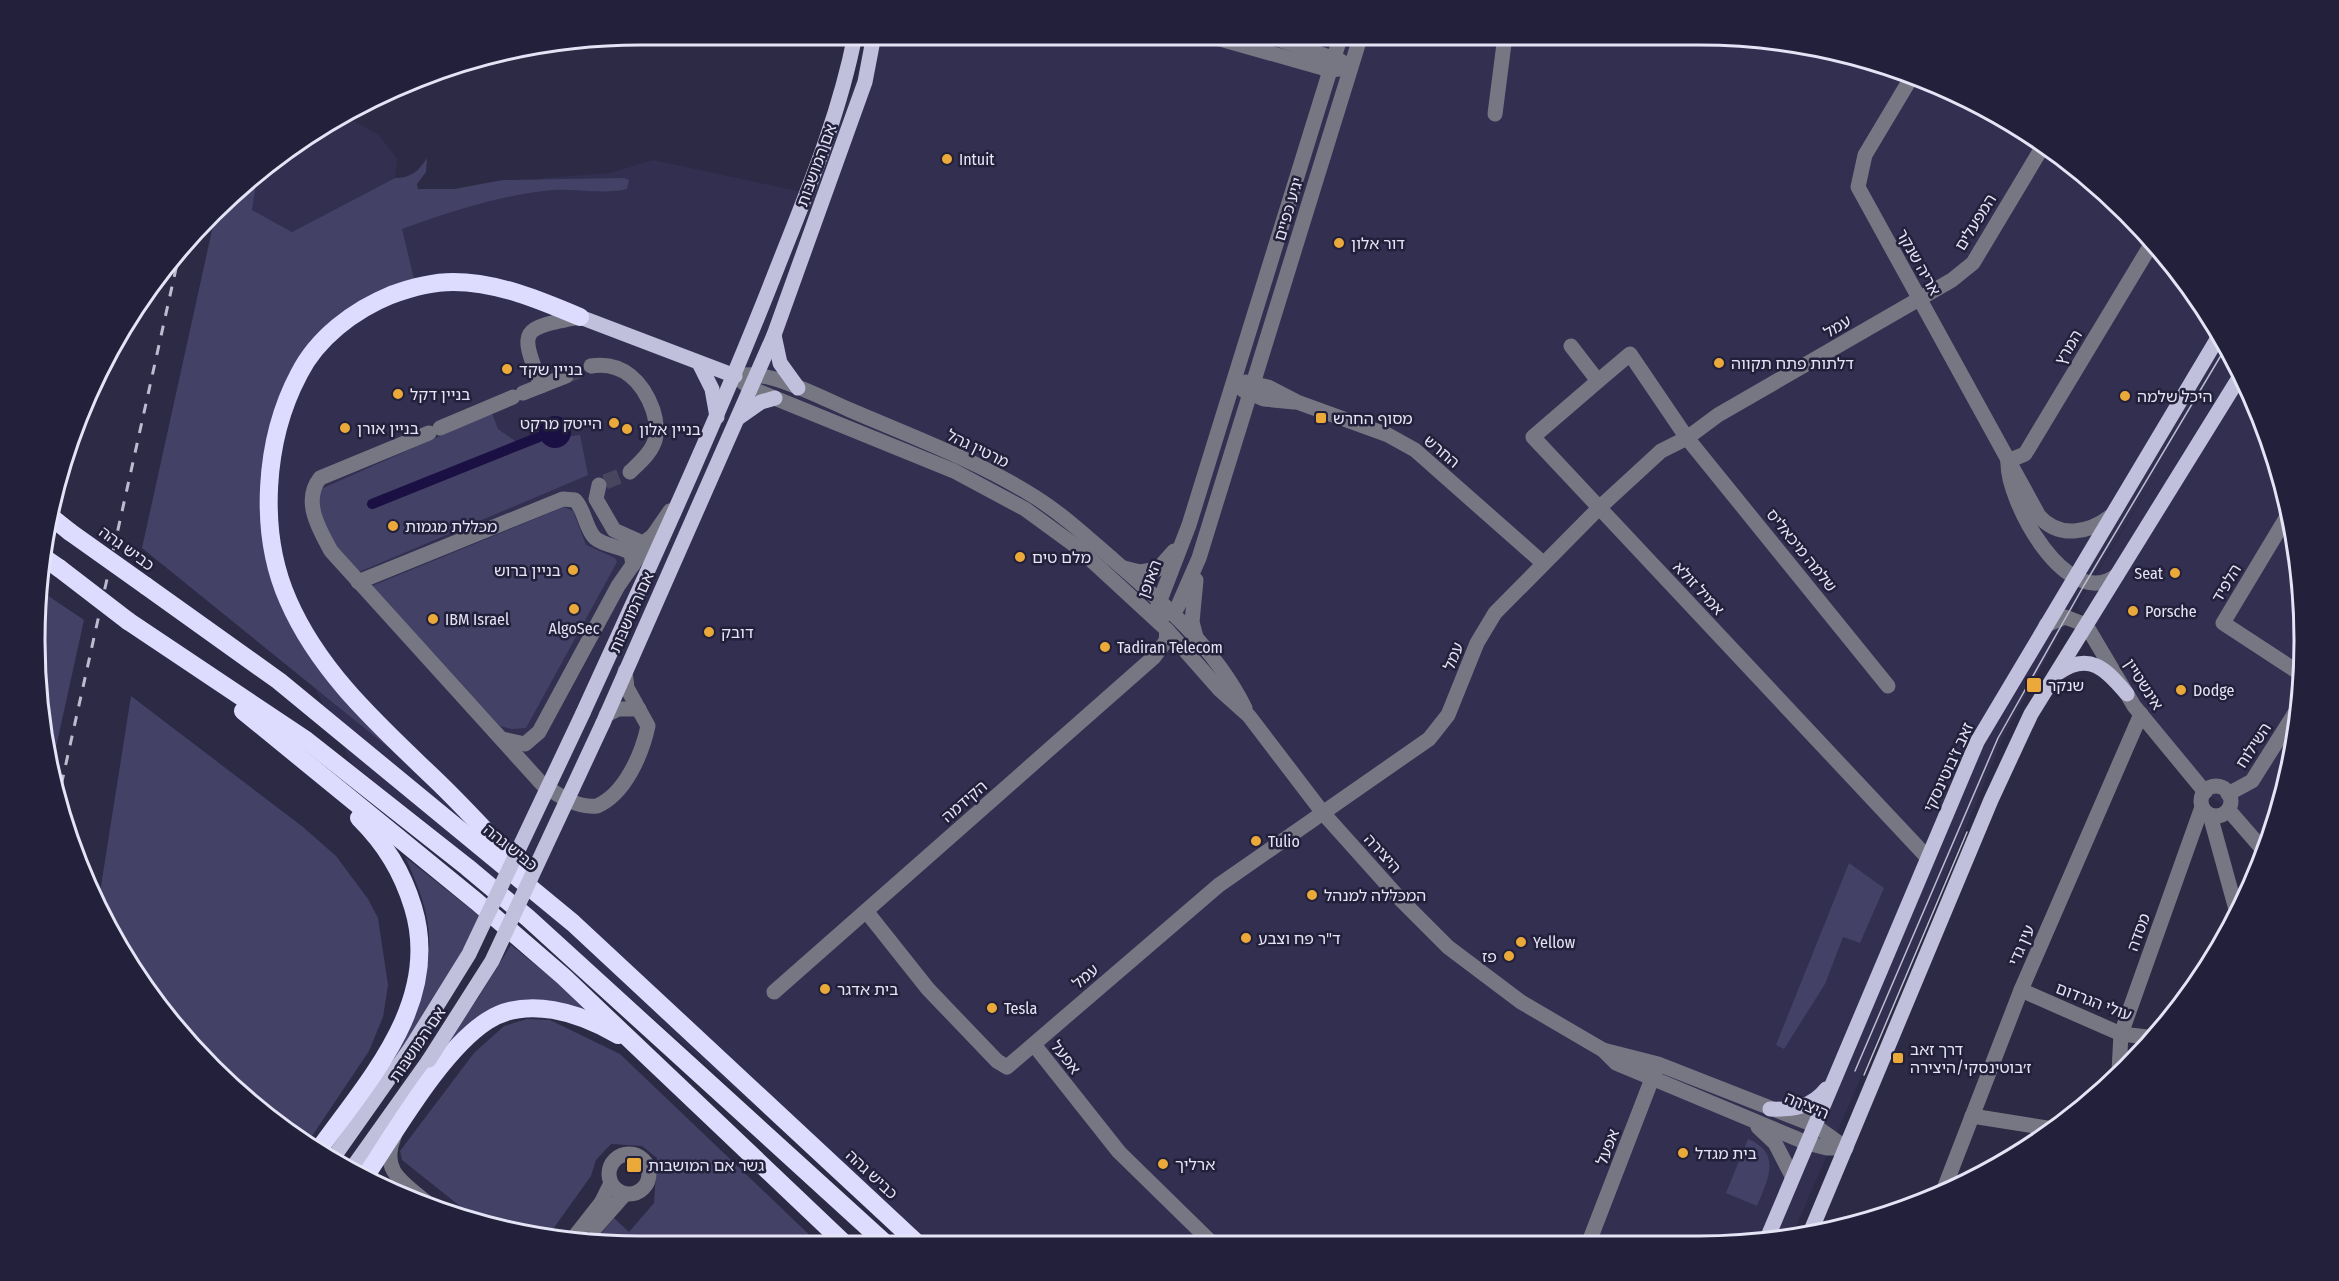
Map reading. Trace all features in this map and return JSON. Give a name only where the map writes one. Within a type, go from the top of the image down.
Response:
[{"type":"highway","points":[[573,923],[452,795],[348,693],[314,650],[287,599],[274,561],[270,486],[280,422],[299,373],[329,334],[378,300],[428,284],[453,282],[516,292],[580,317]]},
{"type":"highway","name":"כביש גהה","points":[[57,521],[279,681],[573,923],[909,1236]]},
{"type":"highway","points":[[50,562],[163,646],[306,740],[467,867],[528,918],[877,1236]]},
{"type":"highway","points":[[163,646],[477,902],[564,977],[836,1236]]},
{"type":"highway","points":[[295,752],[373,832],[391,855],[410,897],[420,940],[417,986],[402,1026],[378,1067],[323,1144]]},
{"type":"highway","points":[[369,1171],[453,1054],[488,1021],[503,1014],[537,1008],[552,1009],[608,1030],[634,1045]]},
{"type":"main road","name":"אם המושבות","points":[[337,1152],[412,1046],[469,954],[583,713],[735,376],[811,181],[847,76],[853,45]]},
{"type":"main road","name":"אם המושבות","points":[[356,1163],[429,1060],[492,961],[604,719],[774,335],[865,82],[872,45]]},
{"type":"main road","name":"מרטין גהל","points":[[580,317],[735,376]]},
{"type":"main road","points":[[774,335],[780,363],[798,388]]},
{"type":"main road","name":"זאב ז'בוטינסקי","points":[[1770,1232],[1977,742],[2214,344]]},
{"type":"main road","points":[[699,363],[712,389],[717,417]]},
{"type":"main road","points":[[1813,1225],[2010,758],[2031,714],[2236,383]]},
{"type":"main road","points":[[736,420],[761,402],[775,398]]},
{"type":"main road","points":[[2055,675],[2069,665],[2084,663],[2098,665],[2108,672],[2127,694]]},
{"type":"main road","points":[[1770,1109],[1796,1108],[1814,1101],[1839,1068]]},
{"type":"street","points":[[1240,45],[1302,63],[1332,63],[1351,68]]},
{"type":"street","points":[[1298,45],[1308,48],[1332,63]]},
{"type":"street","points":[[1308,48],[1321,45]]},
{"type":"street","name":"יגיע כפיים","points":[[1231,382],[1337,45]]},
{"type":"street","name":"יגיע כפיים","points":[[1252,388],[1358,45]]},
{"type":"street","points":[[1495,114],[1504,45]]},
{"type":"street","points":[[1302,63],[1316,77],[1322,96]]},
{"type":"street","name":"אריה שנקר","points":[[1908,83],[1865,155],[1858,187],[2008,461],[2016,470],[2039,516],[2046,524],[2055,528],[2078,531],[2091,529],[2111,516]]},
{"type":"street","name":"המפעלים","points":[[1918,297],[1952,280],[1972,263],[2039,152]]},
{"type":"street","name":"המרץ","points":[[2008,461],[2025,454],[2148,250]]},
{"type":"street","name":"עמל","points":[[1035,1046],[1059,1021],[1219,885],[1408,756],[1440,729],[1485,628],[1495,613],[1599,508],[1661,451],[1687,438],[1718,415],[1918,297]]},
{"type":"street","points":[[541,386],[526,345],[528,333],[536,328],[580,317]]},
{"type":"street","points":[[1571,346],[1598,381]]},
{"type":"street","name":"שלמה מיכאליס","points":[[1598,381],[1630,354],[1687,438],[1888,686]]},
{"type":"street","points":[[591,366],[602,364],[621,370],[637,379],[646,392],[655,419],[654,442],[630,472]]},
{"type":"street","points":[[566,376],[320,478],[311,496],[312,507],[331,551],[542,784],[559,796],[588,807],[606,802],[623,785],[646,736],[648,726],[627,688],[625,671]]},
{"type":"street","name":"מרטין גהל","points":[[735,376],[798,388],[960,457],[1036,498],[1174,612]]},
{"type":"street","name":"מרטין גהל","points":[[753,381],[775,398],[954,471],[1025,509],[1077,547],[1154,617]]},
{"type":"street","name":"אמיל זולא","points":[[1598,381],[1533,437],[1927,857]]},
{"type":"street","name":"החרש","points":[[1231,382],[1252,388],[1277,391],[1298,402],[1388,435],[1415,450],[1543,563]]},
{"type":"street","name":"האופן","points":[[1154,617],[1189,525],[1231,382]]},
{"type":"street","points":[[1174,612],[1199,558],[1252,388]]},
{"type":"street","name":"החרש","points":[[1252,388],[1274,401],[1298,402]]},
{"type":"street","points":[[1241,423],[1255,407],[1274,401]]},
{"type":"street","name":"אריה שנקר","points":[[2008,461],[2007,476],[2041,548],[2055,562],[2075,575],[2099,584],[2109,582],[2117,575]]},
{"type":"street","points":[[358,582],[602,483],[596,499],[614,531],[643,543],[654,535]]},
{"type":"street","points":[[524,764],[618,586],[684,492]]},
{"type":"street","points":[[563,499],[575,500],[581,507],[592,534],[598,540],[631,553],[633,565]]},
{"type":"street","name":"הלפיד","points":[[2283,523],[2223,623],[2293,669]]},
{"type":"street","points":[[1121,566],[1140,572],[1158,569],[1170,556],[1189,525]]},
{"type":"street","points":[[1197,639],[1192,622],[1192,605],[1199,558]]},
{"type":"street","name":"האופן","points":[[1154,617],[1174,612]]},
{"type":"street","name":"היצירה","points":[[1174,612],[1236,689],[1249,716]]},
{"type":"street","name":"היצירה","points":[[1154,617],[1220,690],[1249,716],[1323,813],[1400,899],[1448,947],[1521,1002],[1603,1050],[1616,1063],[1807,1143],[1827,1148],[1845,1148]]},
{"type":"street","points":[[2046,625],[2065,617],[2086,625]]},
{"type":"street","name":"אינשטיין","points":[[2086,625],[2141,714],[2205,792]]},
{"type":"street","name":"הקידמה","points":[[774,992],[1154,657],[1166,641],[1167,630]]},
{"type":"street","points":[[604,719],[618,709],[639,709]]},
{"type":"street","name":"עין גדי","points":[[1947,1182],[2021,990],[2141,714]]},
{"type":"street","name":"השילוח","points":[[2228,794],[2252,781],[2288,724]]},
{"type":"street","points":[[501,738],[525,744],[540,732]]},
{"type":"street","points":[[2206,811],[2218,816],[2225,813],[2231,802],[2228,794],[2217,786],[2205,792],[2201,799],[2234,902]]},
{"type":"street","name":"מסדה","points":[[2119,1062],[2121,1034],[2206,811]]},
{"type":"street","points":[[2232,814],[2258,844]]},
{"type":"street","name":"אפעל","points":[[866,911],[928,989],[997,1061],[1007,1067],[1035,1046],[1119,1152],[1205,1236]]},
{"type":"street","name":"עולי הגרדום","points":[[2021,990],[2121,1034],[2143,1036]]},
{"type":"street","name":"היצירה","points":[[1603,1050],[1658,1064],[1814,1125],[1845,1148]]},
{"type":"street","name":"אפעל","points":[[1591,1236],[1658,1064]]},
{"type":"street","points":[[1972,1116],[2041,1127]]},
{"type":"street","points":[[1749,1119],[1774,1143],[1792,1176]]},
{"type":"street","points":[[396,1132],[388,1156],[393,1172],[414,1192]]},
{"type":"street","points":[[578,1233],[601,1203],[611,1183],[609,1171],[616,1160],[627,1155],[644,1161],[649,1172],[646,1184],[637,1192],[625,1194],[590,1234]]},
{"type":"street","points":[[611,1183],[625,1194]]},
{"type":"shaded area","points":[[863,45],[1737,46],[1815,56],[1853,65],[1926,90],[1962,106],[2029,145],[2061,168],[2120,219],[2171,278],[2194,310],[2233,377],[2249,413],[2274,486],[2283,524],[2293,602],[2294,640],[2293,679],[2283,757],[2274,795],[2258,844],[2228,809],[2205,792],[2145,712],[2077,606],[2169,454],[2074,608],[2003,737],[1905,976],[1795,1228],[1737,1235],[1698,1236],[905,1236],[438,832],[352,764],[298,654],[258,411],[397,220],[467,196],[545,178],[610,173],[653,160],[812,194],[857,76]]},
{"type":"shaded area","points":[[352,120],[379,135],[397,159],[395,178],[292,232],[252,210],[256,187],[310,145]]},
{"type":"shaded area","points":[[427,158],[426,172],[417,184],[418,189],[454,189],[503,180],[624,178],[629,180],[627,189],[618,191],[553,190],[495,200],[402,229],[414,279],[372,293],[336,319],[270,432],[277,588],[399,756],[142,548],[213,226],[256,187],[252,210],[292,232],[395,178],[410,175],[421,167]]},
{"type":"shaded area","points":[[492,413],[498,429],[518,443],[580,435],[588,475],[359,572],[332,545],[317,500],[321,489]]},
{"type":"shaded area","points":[[555,416],[567,420],[571,432],[567,444],[555,448],[543,444],[539,432],[543,420]]},
{"type":"shaded area","points":[[564,507],[573,511],[586,545],[615,558],[617,562],[526,728],[512,729],[500,726],[372,586]]},
{"type":"shaded area","points":[[47,595],[84,620],[55,751],[46,679]]},
{"type":"shaded area","points":[[131,696],[303,827],[336,856],[368,899],[378,918],[388,985],[383,1017],[369,1051],[311,1137],[248,1088],[219,1062],[193,1033],[145,971],[100,891]]},
{"type":"shaded area","points":[[405,857],[482,918],[399,1056],[395,1047],[418,996],[429,954],[429,933],[425,911]]},
{"type":"shaded area","points":[[1849,863],[1884,888],[1860,943],[1843,937],[1825,984],[1784,1049],[1776,1045]]},
{"type":"shaded area","points":[[511,945],[594,1012],[527,1002],[452,1052],[444,1045],[478,998]]},
{"type":"shaded area","points":[[527,1019],[550,1020],[620,1054],[811,1236],[600,1235],[614,1218],[629,1232],[654,1203],[657,1158],[642,1146],[611,1144],[596,1160],[591,1176],[553,1229],[524,1225],[463,1209],[402,1160],[400,1151],[474,1053],[504,1026]]},
{"type":"shaded area","points":[[1748,1139],[1766,1152],[1769,1160],[1768,1178],[1757,1206],[1726,1193]]},
{"type":"waterway","points":[[372,504],[539,437]]},
{"type":"tunnel","points":[[566,376],[591,366]]},
{"type":"tunnel","points":[[605,482],[630,472]]},
{"type":"tram line","points":[[1855,1071],[1998,738],[2083,587],[2221,355]]},
{"type":"tram line","points":[[1864,1075],[1967,832]]},
{"type":"railway","points":[[62,782],[176,268]]},
{"type":"place","name":"Intuit","points":[[947,159]]},
{"type":"place","name":"דור אלון","points":[[1339,243]]},
{"type":"place","name":"דלתות פתח תקווה","points":[[1719,363]]},
{"type":"place","name":"בניין שקד","points":[[507,369]]},
{"type":"place","name":"בניין דקל","points":[[398,394]]},
{"type":"place","name":"היכל שלמה","points":[[2125,396]]},
{"type":"place","name":"מסוף החרש","points":[[1321,418]]},
{"type":"place","name":"הייטק מרקט","points":[[614,423]]},
{"type":"place","name":"בניין אורן","points":[[345,428]]},
{"type":"place","name":"בניין אלון","points":[[627,429]]},
{"type":"place","name":"מכללת מגמות","points":[[393,526]]},
{"type":"place","name":"מלם טים","points":[[1020,557]]},
{"type":"place","name":"בניין ברוש","points":[[573,570]]},
{"type":"place","name":"Seat","points":[[2175,573]]},
{"type":"place","name":"AlgoSec","points":[[574,609]]},
{"type":"place","name":"Porsche","points":[[2133,611]]},
{"type":"place","name":"IBM Israel","points":[[433,619]]},
{"type":"place","name":"דובק","points":[[709,632]]},
{"type":"place","name":"Tadiran Telecom","points":[[1105,647]]},
{"type":"place","name":"שנקר","points":[[2034,685]]},
{"type":"place","name":"Dodge","points":[[2181,690]]},
{"type":"place","name":"Tulio","points":[[1256,841]]},
{"type":"place","name":"המכללה למנהל","points":[[1312,895]]},
{"type":"place","name":"ד\"ר פח וצבע","points":[[1246,938]]},
{"type":"place","name":"Yellow","points":[[1521,942]]},
{"type":"place","name":"פז","points":[[1509,956]]},
{"type":"place","name":"בית אדגר","points":[[825,989]]},
{"type":"place","name":"Tesla","points":[[992,1008]]},
{"type":"place","name":"דרך זאב ז׳בוטינסקי/היצירה","points":[[1898,1058]]},
{"type":"place","name":"בית מגדל","points":[[1683,1153]]},
{"type":"place","name":"ארליך","points":[[1163,1164]]},
{"type":"place","name":"גשר אם המושבות","points":[[634,1165]]}]
